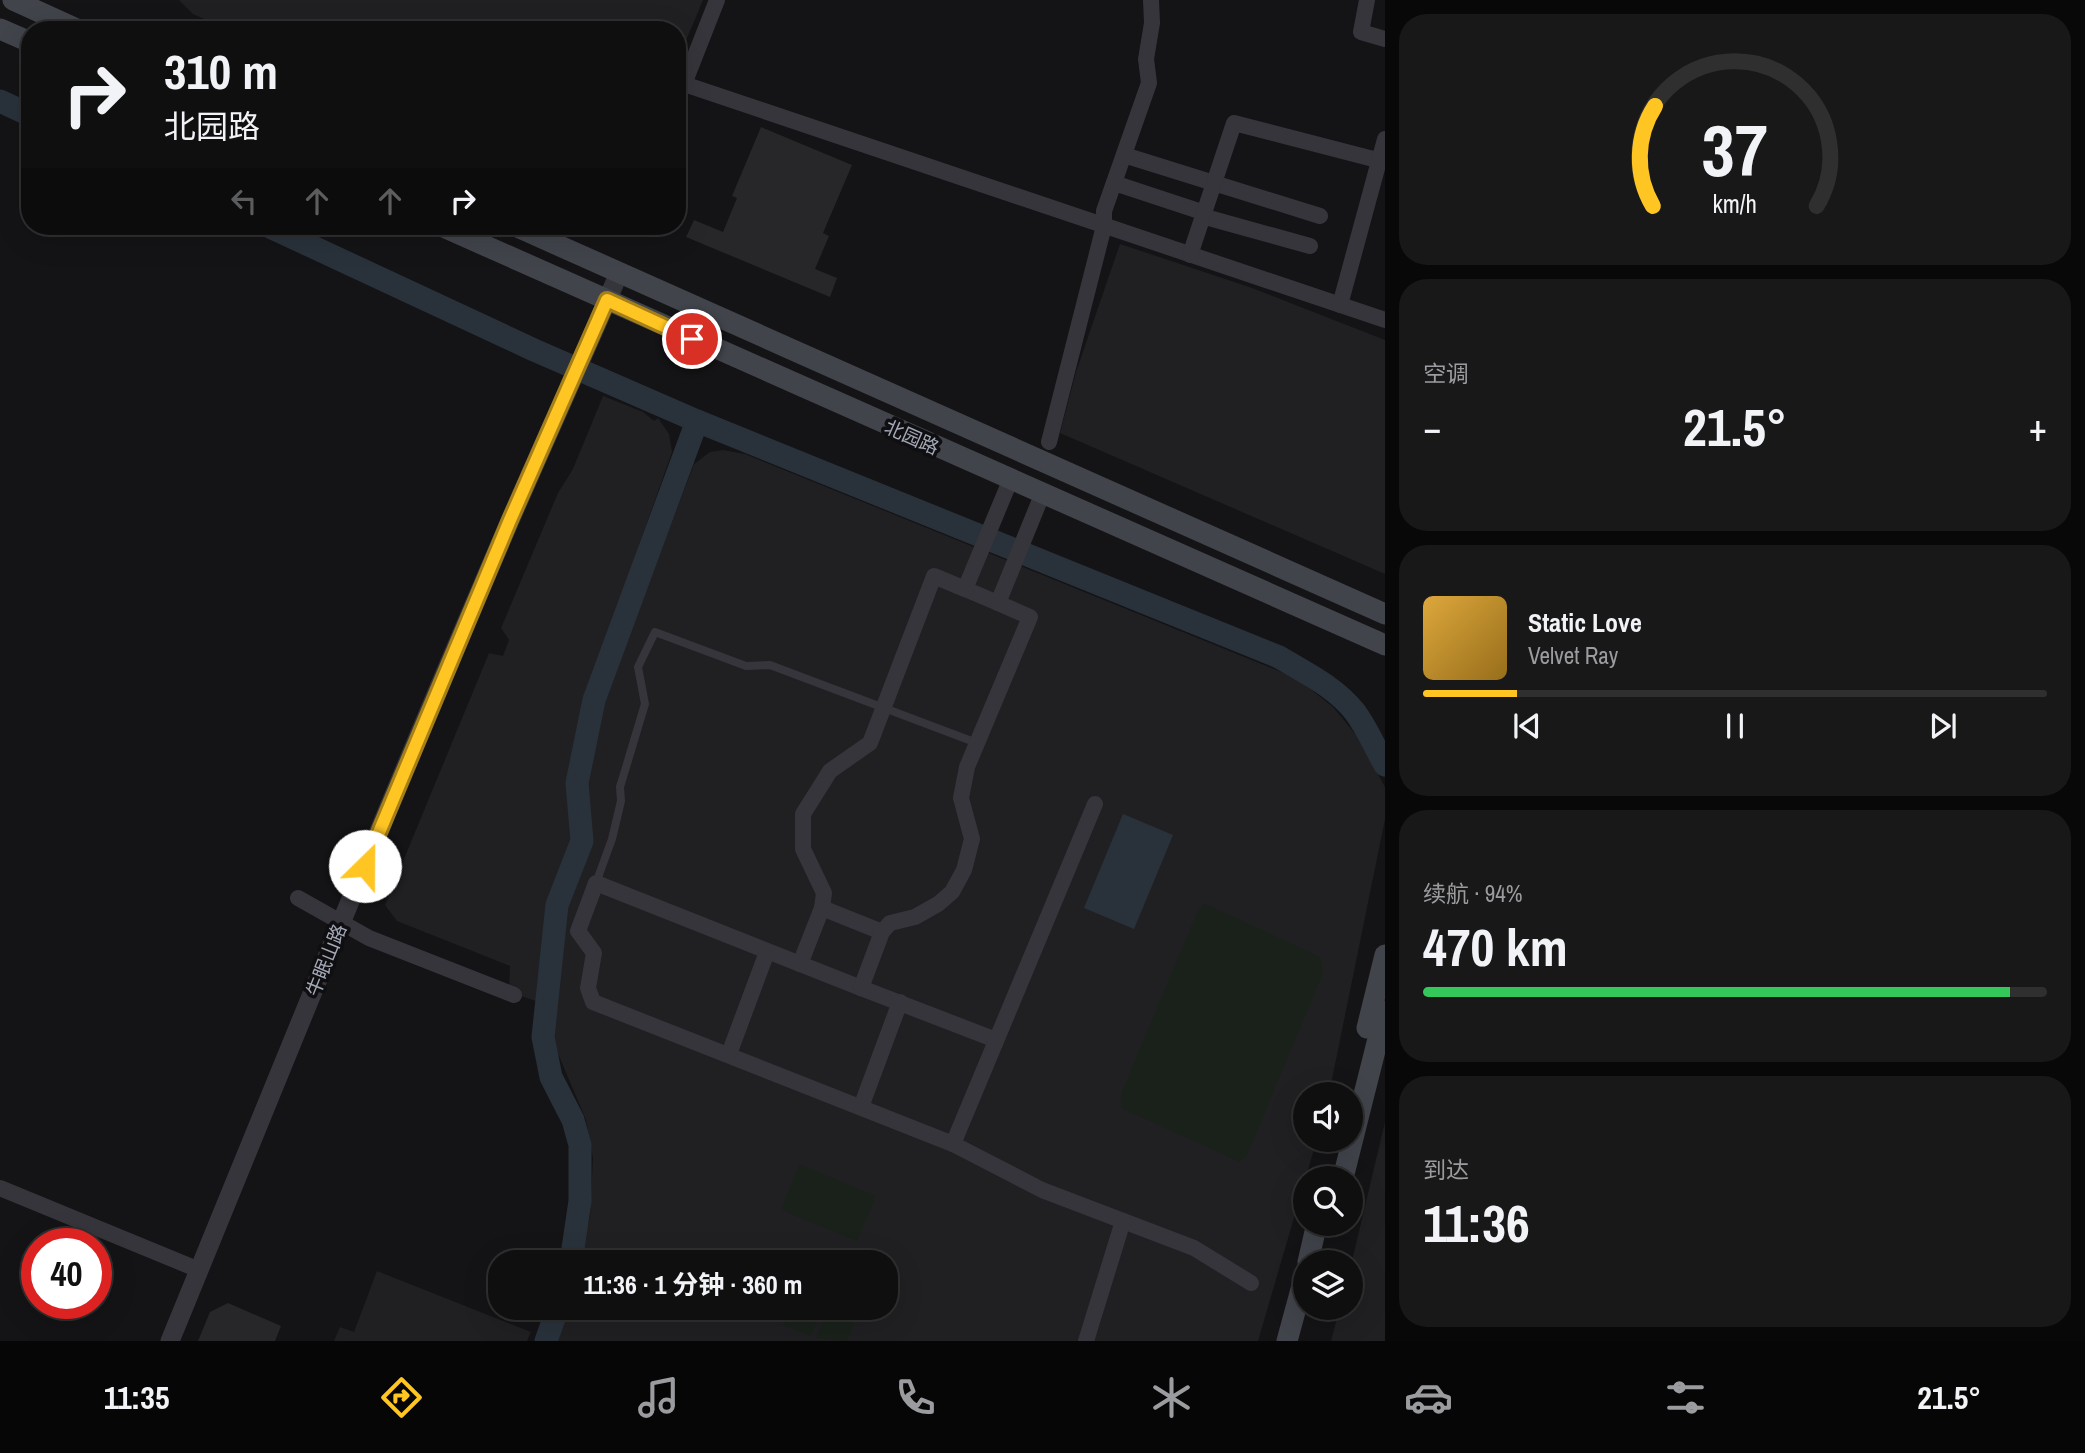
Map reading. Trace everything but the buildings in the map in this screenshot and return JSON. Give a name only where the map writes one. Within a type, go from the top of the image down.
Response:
[{"type":"main road","points":[[13,0],[59,21]]},
{"type":"main road","points":[[0,29],[21,38]]},
{"type":"main road","name":"北园路","points":[[460,235],[669,328],[1006,490],[1385,645]]},
{"type":"main road","name":"北园路","points":[[535,235],[1385,614]]},
{"type":"main road","points":[[540,270],[553,243]]},
{"type":"main road","points":[[669,328],[681,301]]},
{"type":"main road","points":[[1353,1082],[1385,956]]},
{"type":"main road","points":[[1346,1166],[1385,1011]]},
{"type":"main road","points":[[1287,1341],[1293,1319]]},
{"type":"main road","points":[[1302,1341],[1308,1320]]},
{"type":"street","points":[[686,79],[717,0]]},
{"type":"street","points":[[1049,442],[1104,226],[1104,211],[1149,83],[1146,59],[1152,23],[1151,0]]},
{"type":"street","points":[[1367,0],[1362,32],[1385,39]]},
{"type":"street","points":[[686,85],[1385,320]]},
{"type":"street","points":[[1190,255],[1202,212],[1234,123],[1382,162]]},
{"type":"street","points":[[1340,305],[1382,162],[1385,139]]},
{"type":"street","points":[[1124,155],[1211,185],[1320,216]]},
{"type":"street","points":[[1114,183],[1202,212],[1209,218],[1310,246]]},
{"type":"street","name":"牛眠山路","points":[[170,1341],[510,520],[619,273]]},
{"type":"street","points":[[965,589],[1006,490]]},
{"type":"street","points":[[999,603],[1038,503]]},
{"type":"street","points":[[800,964],[822,908],[824,893],[803,849],[803,814],[831,771],[870,743],[934,576],[1030,617],[967,767],[961,798],[972,839],[964,870],[946,898],[915,917],[890,923],[883,932],[861,988]]},
{"type":"street","points":[[953,1144],[1095,804]]},
{"type":"street","points":[[996,1040],[596,883],[578,931],[594,953],[588,988],[593,1002],[953,1144],[1042,1190],[1195,1248],[1251,1283]]},
{"type":"street","points":[[298,898],[369,938],[514,995]]},
{"type":"street","points":[[822,908],[883,932]]},
{"type":"street","points":[[729,1054],[768,952]]},
{"type":"street","points":[[861,1107],[900,1002]]},
{"type":"street","points":[[0,1188],[199,1270]]},
{"type":"street","points":[[1086,1341],[1123,1221]]},
{"type":"lane","points":[[596,883],[612,839],[621,801],[620,787],[645,704],[638,667],[655,632],[746,666],[770,665],[977,743]]},
{"type":"shaded area","points":[[179,0],[703,0],[686,41],[686,21],[209,21],[193,14]]},
{"type":"shaded area","points":[[1120,244],[1252,288],[1385,340],[1385,574],[1060,433],[1076,372]]},
{"type":"shaded area","points":[[603,396],[643,412],[654,421],[658,418],[669,434],[672,452],[588,690],[574,746],[568,789],[573,837],[550,896],[540,971],[555,973],[567,898],[591,839],[584,788],[600,709],[694,464],[710,452],[723,450],[745,454],[1296,678],[1333,707],[1356,735],[1385,787],[1385,819],[1331,1082],[1293,1082],[1293,1152],[1313,1152],[1309,1166],[1293,1166],[1293,1221],[1258,1341],[555,1341],[562,1320],[898,1320],[898,1250],[583,1250],[590,1216],[593,1158],[586,1120],[554,1044],[552,1025],[555,978],[538,976],[536,1001],[509,992],[510,966],[397,921],[385,905],[489,653],[503,656],[509,640],[501,628],[558,493],[573,469]]},
{"type":"shaded area","points":[[1123,814],[1173,835],[1134,929],[1084,908]]},
{"type":"shaded area","points":[[1204,903],[1320,957],[1323,973],[1247,1155],[1240,1162],[1121,1108],[1121,1094],[1198,910]]},
{"type":"shaded area","points":[[1385,1122],[1385,1341],[1331,1341],[1337,1320],[1363,1320],[1363,1250],[1355,1250],[1358,1236],[1363,1236],[1363,1215]]},
{"type":"shaded area","points":[[799,1164],[876,1196],[857,1241],[781,1210]]},
{"type":"shaded area","points":[[377,1271],[488,1315],[488,1320],[501,1320],[531,1332],[527,1341],[334,1341],[340,1327],[354,1332]]},
{"type":"shaded area","points":[[785,1320],[817,1320],[811,1336],[783,1325]]},
{"type":"shaded area","points":[[823,1320],[855,1320],[847,1341],[816,1338]]},
{"type":"waterway","points":[[0,101],[21,111]]},
{"type":"waterway","points":[[287,235],[534,350],[697,421],[1279,657],[1320,681],[1347,703],[1363,725],[1385,765]]},
{"type":"waterway","points":[[573,1250],[580,1201],[580,1145],[573,1120],[551,1077],[543,1037],[557,905],[582,841],[577,783],[594,700],[697,421]]},
{"type":"waterway","points":[[546,1341],[553,1320]]},
{"type":"route","points":[[365,866],[510,520],[540,458],[607,300],[692,339]]}]
